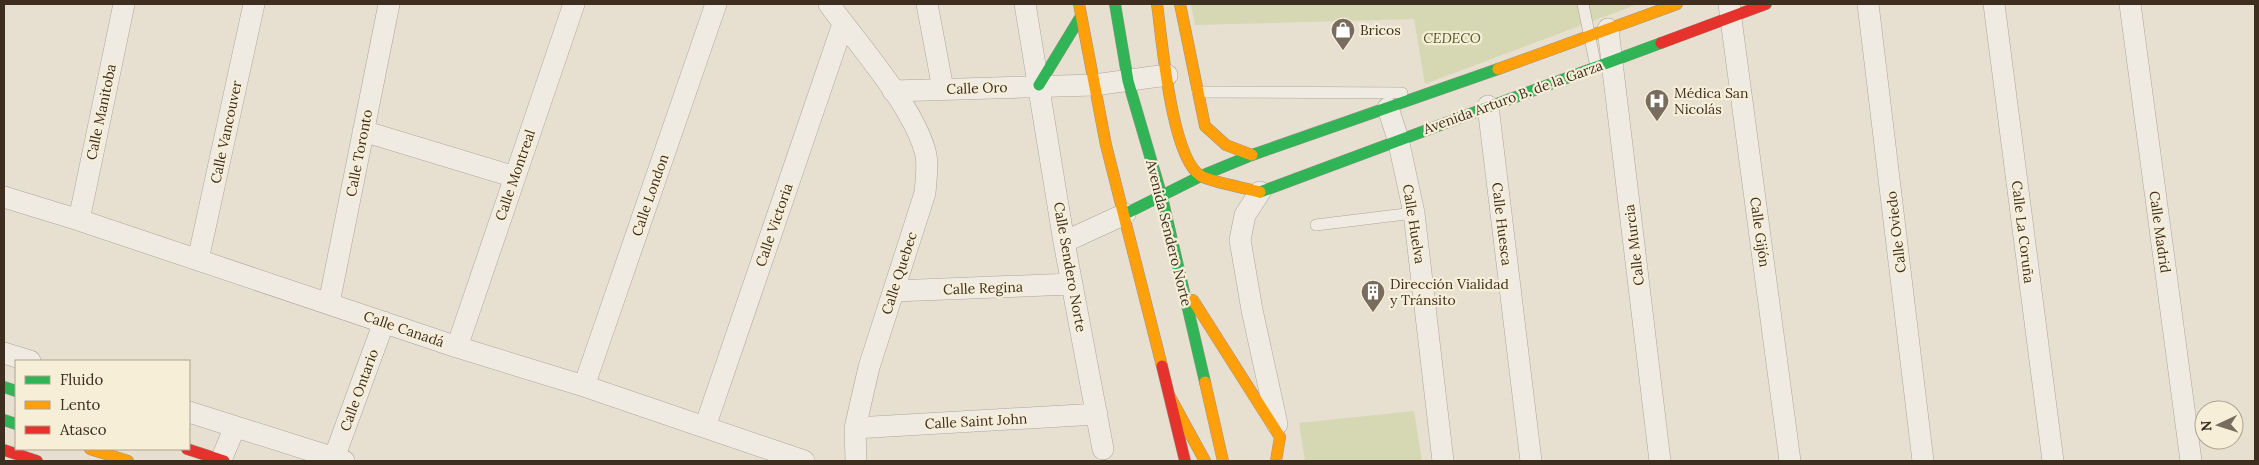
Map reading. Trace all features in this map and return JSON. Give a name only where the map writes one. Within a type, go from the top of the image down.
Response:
[{"type":"main road","points":[[1078,4],[1106,145],[1125,214],[1185,461]]},
{"type":"main road","name":"Avenida Sendero Norte","points":[[1115,4],[1128,81],[1162,196],[1223,461]]},
{"type":"main road","points":[[1157,4],[1176,131],[1189,165],[1201,176],[1260,192]]},
{"type":"main road","points":[[1125,214],[1201,176],[1252,155],[1429,94],[1599,32],[1661,7],[1677,4]]},
{"type":"main road","name":"Avenida Arturo B. de la Garza","points":[[1260,192],[1398,139],[1604,64],[1668,32],[1730,10],[1766,4]]},
{"type":"main road","points":[[1183,5],[1205,126],[1216,141],[1252,155]]},
{"type":"main road","points":[[1039,85],[1081,16]]},
{"type":"main road","points":[[1181,282],[1280,437],[1276,461]]},
{"type":"main road","points":[[1170,397],[1205,461]]},
{"type":"main road","points":[[93,450],[128,461]]},
{"type":"main road","points":[[190,450],[222,461]]},
{"type":"main road","points":[[7,452],[37,461]]},
{"type":"street","name":"Calle Manitoba","points":[[79,220],[124,4]]},
{"type":"street","name":"Calle Vancouver","points":[[198,260],[254,4]]},
{"type":"street","name":"Calle Toronto","points":[[329,303],[389,4]]},
{"type":"street","name":"Calle Montreal","points":[[457,347],[574,4]]},
{"type":"street","name":"Calle London","points":[[584,386],[716,4]]},
{"type":"street","points":[[829,4],[893,90]]},
{"type":"street","points":[[927,4],[943,89]]},
{"type":"street","points":[[1024,4],[1039,85]]},
{"type":"street","name":"Calle Oviedo","points":[[1868,4],[1923,461]]},
{"type":"street","name":"Calle La Coruña","points":[[1994,4],[2053,461]]},
{"type":"street","name":"Calle Madrid","points":[[2130,4],[2191,461]]},
{"type":"street","name":"Calle Gijón","points":[[1730,10],[1790,461]]},
{"type":"street","name":"Calle Victoria","points":[[705,427],[843,24]]},
{"type":"street","name":"Calle Murcia","points":[[1599,32],[1660,461]]},
{"type":"street","name":"Calle Oro","points":[[893,90],[1094,85],[1167,75]]},
{"type":"street","name":"Calle Sendero Norte","points":[[1039,85],[1064,242],[1103,449]]},
{"type":"street","name":"Calle Quebec","points":[[856,461],[855,428],[869,367],[925,193],[926,155],[918,132],[893,90]]},
{"type":"street","name":"Calle Huesca","points":[[1488,106],[1532,461]]},
{"type":"street","name":"Calle Huelva","points":[[1388,108],[1398,139],[1414,212],[1444,461]]},
{"type":"street","points":[[363,131],[515,177]]},
{"type":"street","points":[[1260,192],[1246,215],[1240,240],[1252,310],[1285,461]]},
{"type":"street","name":"Calle Canadá","points":[[4,197],[79,220],[457,347],[584,386],[804,461]]},
{"type":"street","points":[[1064,242],[1125,214]]},
{"type":"street","name":"Calle Regina","points":[[894,291],[1072,284]]},
{"type":"street","name":"Calle Ontario","points":[[339,460],[384,322]]},
{"type":"street","points":[[4,353],[27,360]]},
{"type":"street","points":[[190,412],[339,460]]},
{"type":"street","name":"Calle Saint John","points":[[855,428],[1097,414]]},
{"type":"street","points":[[222,461],[235,427]]},
{"type":"lane","points":[[1583,4],[1599,32]]},
{"type":"lane","points":[[1661,7],[1668,32]]},
{"type":"lane","points":[[1198,92],[1429,94]]},
{"type":"lane","points":[[1316,225],[1414,212]]},
{"type":"green space","name":"CEDECO","points":[[1191,4],[1638,4],[1425,84],[1414,19],[1195,25]]},
{"type":"green space","points":[[1414,411],[1422,461],[1305,461],[1299,423]]},
{"type":"traffic: fast","points":[[1115,4],[1128,81],[1162,197],[1205,382]]},
{"type":"traffic: fast","points":[[1039,85],[1081,16]]},
{"type":"traffic: fast","points":[[1260,192],[1661,43]]},
{"type":"traffic: fast","points":[[1125,214],[1201,176],[1252,155],[1498,69]]},
{"type":"traffic: fast","points":[[4,387],[15,391]]},
{"type":"traffic: fast","points":[[4,420],[15,424]]},
{"type":"traffic: slow","points":[[1079,4],[1106,145],[1162,366]]},
{"type":"traffic: slow","points":[[1157,4],[1165,69],[1175,123],[1182,146],[1191,165],[1201,176],[1206,178],[1260,192]]},
{"type":"traffic: slow","points":[[1180,4],[1205,126],[1226,145],[1252,155]]},
{"type":"traffic: slow","points":[[1498,69],[1677,4]]},
{"type":"traffic: slow","points":[[1193,300],[1280,437],[1276,461]]},
{"type":"traffic: slow","points":[[1205,382],[1223,461]]},
{"type":"traffic: slow","points":[[1170,397],[1205,461]]},
{"type":"traffic: slow","points":[[93,450],[128,461]]},
{"type":"traffic: jam","points":[[1661,43],[1766,4]]},
{"type":"traffic: jam","points":[[1162,366],[1185,461]]},
{"type":"traffic: jam","points":[[4,450],[37,461]]},
{"type":"traffic: jam","points":[[190,450],[224,461]]},
{"type":"place","name":"Bricos","points":[[1343,51]]},
{"type":"place","name":"Médica San Nicolás","points":[[1657,122]]},
{"type":"place","name":"Dirección Vialidad y Tránsito","points":[[1373,313]]}]
